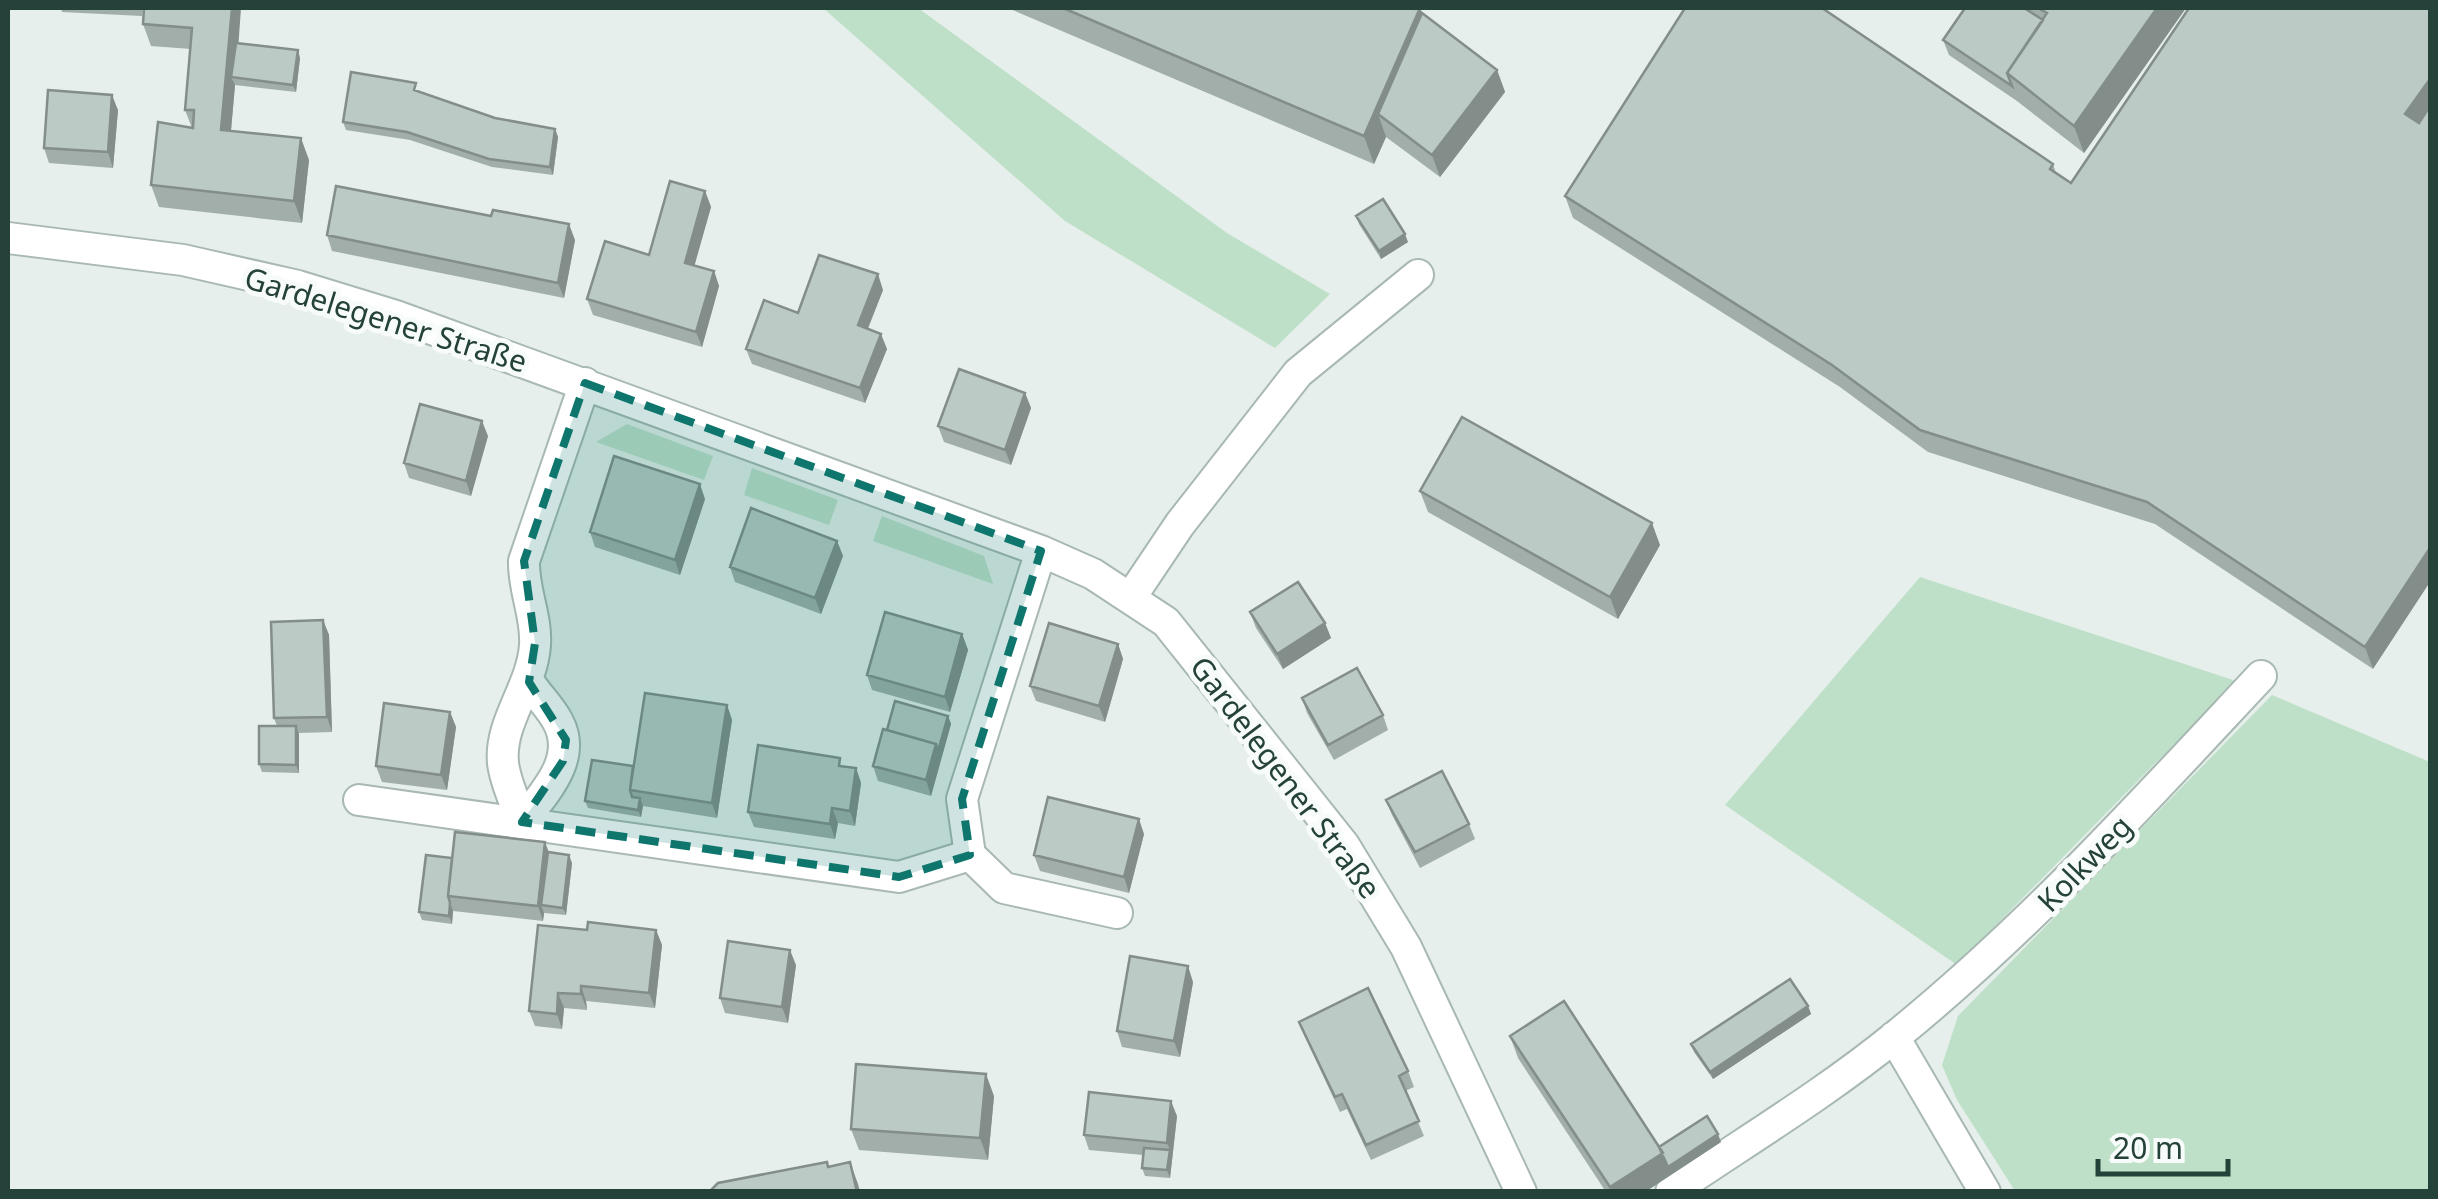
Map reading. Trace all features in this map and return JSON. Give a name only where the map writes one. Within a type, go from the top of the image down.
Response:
[{"type":"street","name":"Gardelegener Straße","points":[[8,238],[183,260],[298,286],[586,383],[1041,551],[1093,574],[1166,622],[1203,663],[1344,844],[1406,948],[1520,1192]]},
{"type":"street","points":[[1130,598],[1180,524],[1298,373],[1418,275]]},
{"type":"street","points":[[522,822],[503,766],[503,745],[509,720],[529,682],[535,643],[523,583],[524,561],[586,383]]},
{"type":"street","points":[[1041,551],[962,799],[970,855],[1004,888],[1117,913]]},
{"type":"street","name":"Kolkweg","points":[[1671,1192],[1894,1037],[2060,891],[2261,676]]},
{"type":"street","points":[[522,822],[564,761],[566,740],[557,718],[529,682]]},
{"type":"street","points":[[358,800],[899,877],[970,855]]},
{"type":"street","points":[[1894,1037],[1984,1192]]},
{"type":"highlighted area","points":[[585,383],[1041,551],[962,799],[970,855],[899,877],[522,822],[563,761],[566,740],[529,682],[535,643],[524,561]]},
{"type":"green space","points":[[823,8],[918,8],[1227,233],[1330,294],[1275,348],[1065,221]]},
{"type":"green space","points":[[627,424],[713,456],[704,480],[596,442]]},
{"type":"green space","points":[[752,468],[838,500],[829,525],[744,495]]},
{"type":"green space","points":[[882,516],[984,556],[993,584],[873,541]]},
{"type":"green space","points":[[1920,577],[2236,681],[1957,965],[1725,805]]},
{"type":"green space","points":[[2272,695],[2430,762],[2430,1191],[2015,1191],[1957,1100],[1942,1065],[1958,1016]]},
{"type":"building","points":[[144,8],[232,8],[221,130],[301,138],[294,201],[151,185],[158,122],[193,128],[194,110],[185,110],[192,28],[143,24]]},
{"type":"building","points":[[1063,8],[1420,8],[1364,136]]},
{"type":"building","points":[[1685,8],[1822,8],[2053,164],[2050,169],[2071,183],[2189,8],[2430,8],[2430,79],[2405,114],[2419,123],[2430,106],[2430,548],[2365,647],[2147,502],[1920,430],[1832,365],[1565,196]]},
{"type":"building","points":[[1965,8],[2024,8],[2043,20],[2007,73],[2012,86],[1943,40]]},
{"type":"building","points":[[2038,8],[2157,8],[2074,126],[2007,73],[2047,13]]},
{"type":"building","points":[[1422,13],[1497,70],[1432,155],[1378,114]]},
{"type":"building","points":[[236,43],[298,50],[293,85],[231,77]]},
{"type":"building","points":[[351,72],[416,83],[414,90],[495,118],[555,129],[550,167],[489,159],[407,132],[343,122]]},
{"type":"building","points":[[48,90],[112,95],[108,152],[44,148]]},
{"type":"building","points":[[670,181],[705,191],[685,263],[714,271],[696,332],[587,299],[605,241],[649,255]]},
{"type":"building","points":[[336,186],[491,216],[493,210],[569,224],[558,283],[327,235]]},
{"type":"building","points":[[1383,199],[1405,234],[1379,251],[1356,216]]},
{"type":"building","points":[[819,255],[878,274],[858,325],[881,334],[860,388],[746,349],[764,300],[798,313]]},
{"type":"building","points":[[959,369],[1025,393],[1005,450],[938,426]]},
{"type":"building","points":[[420,404],[482,421],[466,481],[404,463]]},
{"type":"building","points":[[1462,417],[1652,523],[1610,597],[1420,491]]},
{"type":"building","points":[[614,456],[700,484],[675,560],[590,532]]},
{"type":"building","points":[[751,508],[837,541],[815,598],[730,567]]},
{"type":"building","points":[[1298,582],[1325,623],[1277,654],[1250,612]]},
{"type":"building","points":[[885,612],[962,634],[945,697],[867,675]]},
{"type":"building","points":[[323,620],[327,717],[274,718],[271,622]]},
{"type":"building","points":[[1049,623],[1118,644],[1099,706],[1030,686]]},
{"type":"building","points":[[1357,668],[1383,715],[1328,745],[1302,698]]},
{"type":"building","points":[[645,693],[727,705],[712,803],[630,790]]},
{"type":"building","points":[[895,701],[948,716],[938,751],[936,744],[887,730]]},
{"type":"building","points":[[384,703],[450,712],[441,775],[376,766]]},
{"type":"building","points":[[259,726],[296,726],[296,765],[259,764]]},
{"type":"building","points":[[883,729],[936,744],[926,780],[873,766]]},
{"type":"building","points":[[758,745],[840,758],[839,766],[856,768],[850,811],[832,808],[830,824],[748,812]]},
{"type":"building","points":[[592,760],[633,766],[630,790],[632,797],[640,798],[638,810],[585,801]]},
{"type":"building","points":[[1442,771],[1469,824],[1415,852],[1386,800]]},
{"type":"building","points":[[1048,797],[1139,819],[1124,877],[1034,855]]},
{"type":"building","points":[[455,832],[545,842],[538,906],[448,896]]},
{"type":"building","points":[[548,852],[569,855],[563,908],[541,905]]},
{"type":"building","points":[[426,855],[452,858],[449,916],[419,912]]},
{"type":"building","points":[[588,922],[656,930],[649,993],[581,986],[581,994],[558,993],[557,1014],[529,1011],[538,925],[587,930]]},
{"type":"building","points":[[728,941],[790,950],[782,1007],[720,998]]},
{"type":"building","points":[[1130,956],[1188,966],[1174,1041],[1117,1031]]},
{"type":"building","points":[[1790,979],[1808,1006],[1710,1072],[1691,1044]]},
{"type":"building","points":[[1368,988],[1408,1071],[1399,1076],[1419,1121],[1366,1145],[1342,1094],[1335,1097],[1299,1022]]},
{"type":"building","points":[[1564,1001],[1663,1153],[1610,1187],[1510,1036]]},
{"type":"building","points":[[856,1064],[986,1074],[980,1138],[851,1129]]},
{"type":"building","points":[[1089,1092],[1171,1101],[1167,1143],[1084,1135]]},
{"type":"building","points":[[1707,1116],[1718,1134],[1668,1167],[1659,1147]]},
{"type":"building","points":[[1144,1148],[1170,1150],[1167,1170],[1142,1168]]},
{"type":"building","points":[[827,1162],[828,1167],[850,1162],[857,1192],[709,1192],[718,1183]]}]
